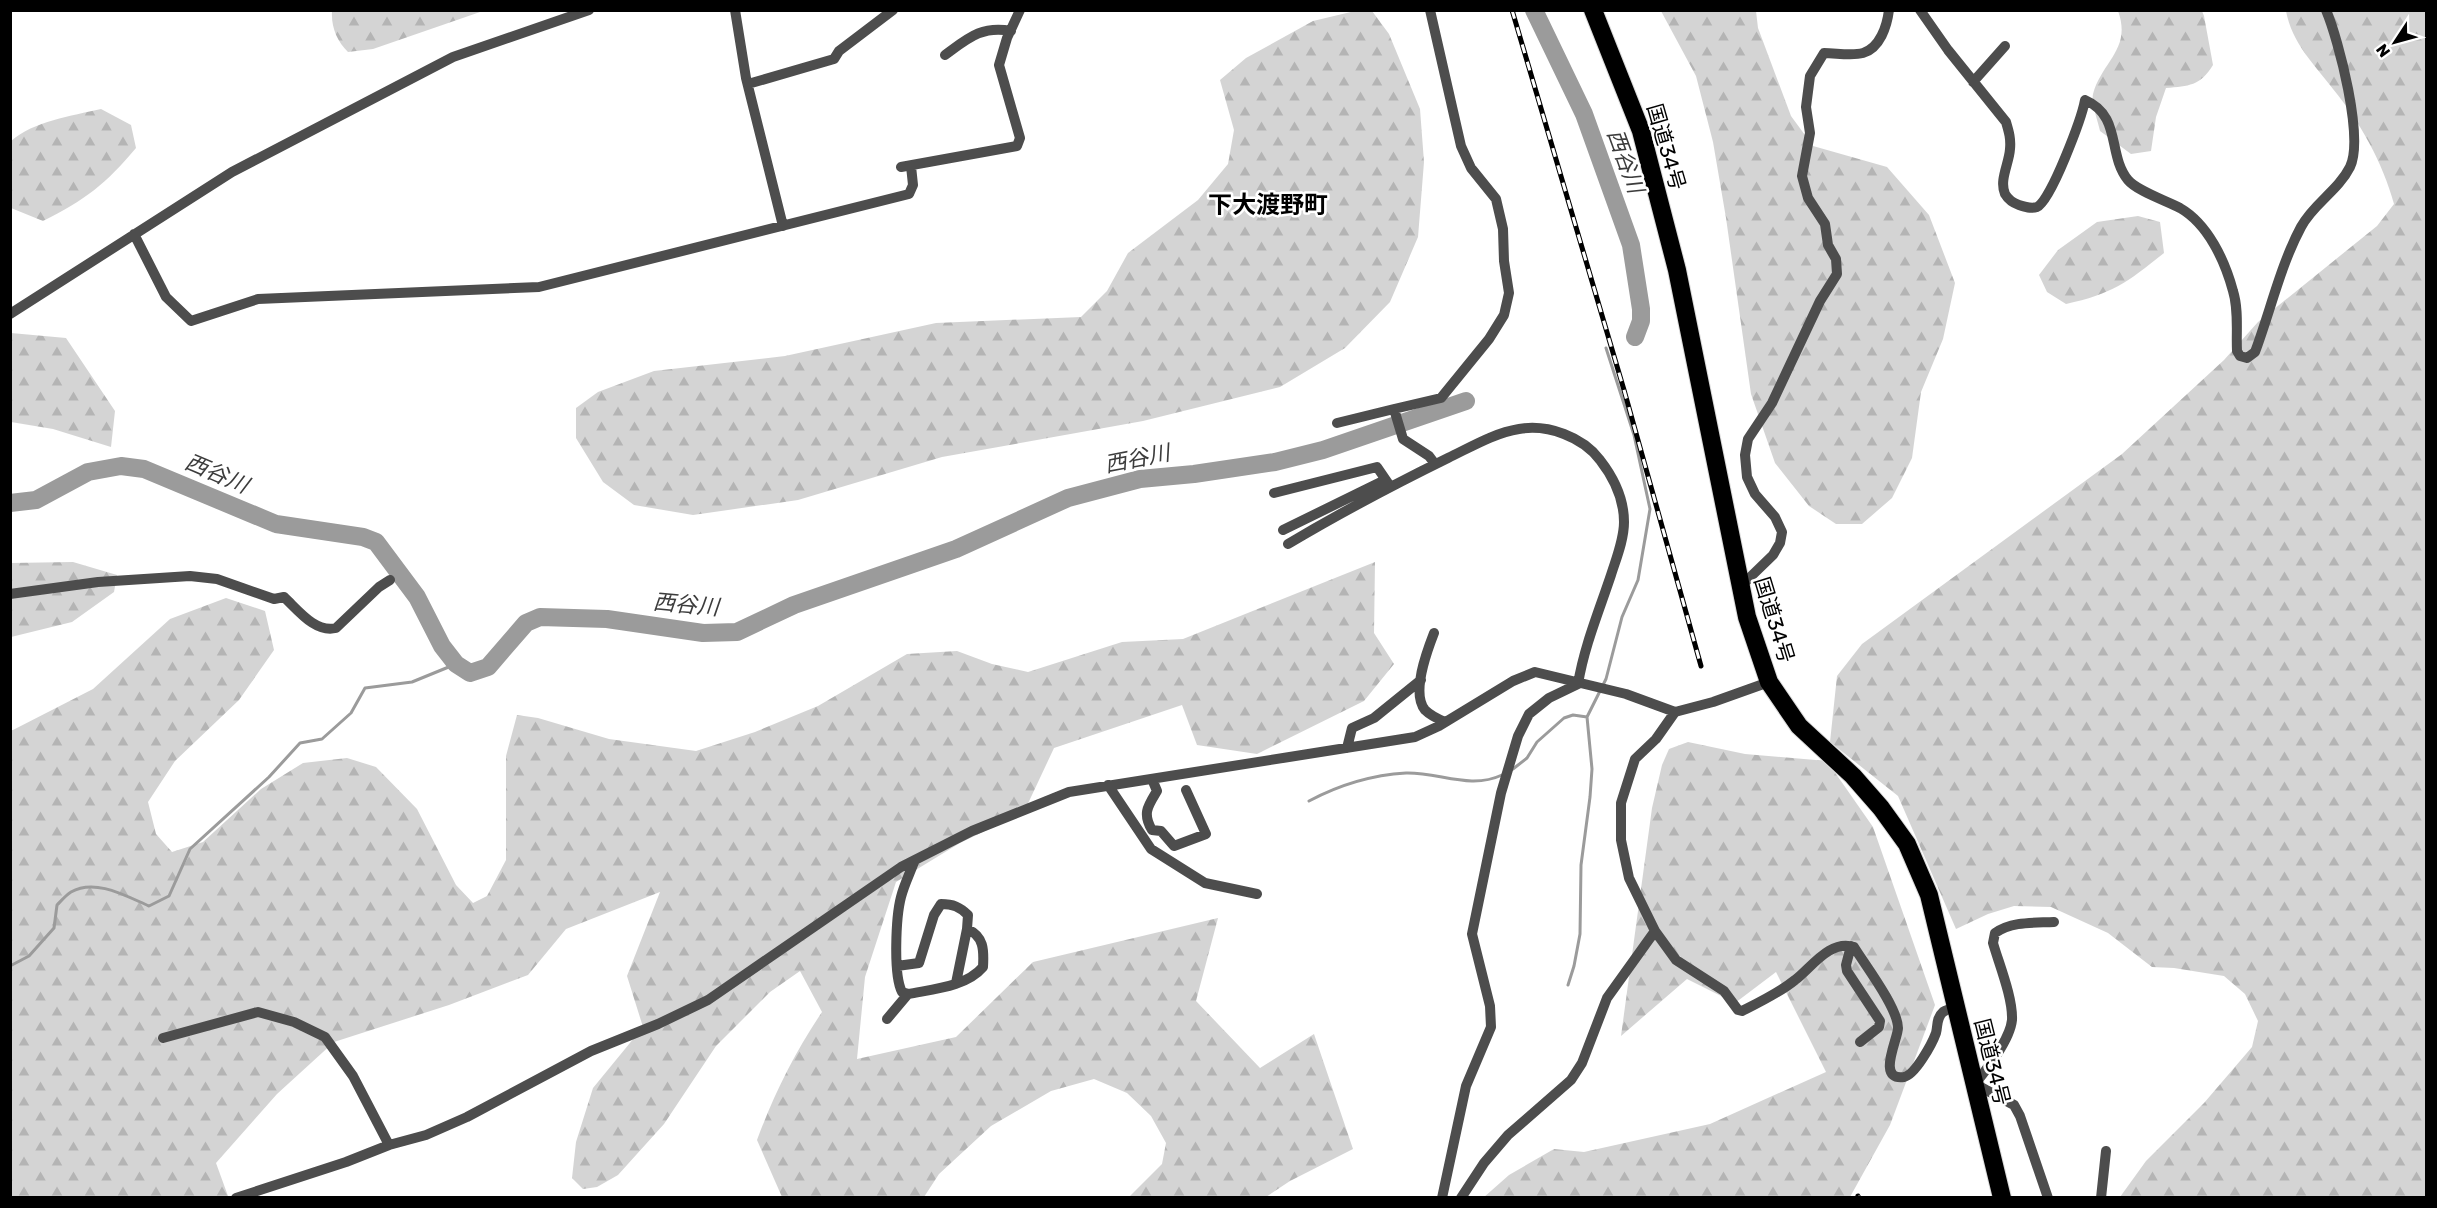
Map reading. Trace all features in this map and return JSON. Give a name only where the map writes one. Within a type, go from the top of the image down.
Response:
[{"type":"highway","name":"国道34号","points":[[1593,10],[1641,131],[1677,270],[1740,587],[1747,617],[1769,681],[1798,726],[1860,784],[1881,808],[1906,844],[1929,895],[2002,1197]]},
{"type":"street","points":[[10,314],[232,172],[453,57],[589,10]]},
{"type":"street","points":[[735,10],[747,84],[783,226]]},
{"type":"street","points":[[747,84],[834,59],[839,51],[893,10]]},
{"type":"street","points":[[134,234],[166,297],[191,321],[258,299],[539,287],[783,226],[909,194],[913,185],[906,167],[1017,146],[1020,138],[999,65],[1020,10]]},
{"type":"street","points":[[1336,423],[1395,411],[1441,398],[1489,339],[1504,315],[1509,293],[1504,261],[1503,229],[1496,199],[1471,168],[1461,146],[1430,10]]},
{"type":"street","points":[[1740,587],[1773,555],[1780,543],[1782,532],[1775,518],[1755,494],[1747,477],[1745,455],[1748,439],[1772,403],[1820,302],[1837,274],[1836,258],[1828,244],[1825,224],[1808,198],[1802,176],[1810,133],[1806,107],[1810,76],[1824,53],[1863,53],[1872,48],[1882,35],[1889,10]]},
{"type":"street","points":[[1920,10],[1973,82],[2006,122],[2010,136],[2010,151],[2002,185],[2006,196],[2015,203],[2028,208],[2038,207],[2047,198],[2074,136],[2085,100],[2097,105],[2109,121],[2118,164],[2130,183],[2196,219],[2212,241],[2233,291],[2237,351],[2240,356],[2247,358],[2255,352],[2290,249],[2302,224],[2340,183],[2354,156],[2355,137],[2347,87],[2332,24],[2326,10]]},
{"type":"street","points":[[945,55],[982,31],[997,28],[1011,31]]},
{"type":"street","points":[[1973,82],[2005,46]]},
{"type":"street","points":[[1395,411],[1403,439],[1429,456],[1435,464]]},
{"type":"street","points":[[1283,530],[1435,464],[1488,438],[1520,428],[1549,429],[1574,437],[1594,452],[1610,473],[1621,497],[1624,523],[1618,555],[1581,664],[1578,684]]},
{"type":"street","points":[[1274,493],[1377,467],[1388,483]]},
{"type":"street","points":[[1288,544],[1388,483]]},
{"type":"street","points":[[10,594],[98,582],[190,576],[217,579],[274,599],[284,597],[319,628],[328,630],[336,628],[379,586],[390,580]]},
{"type":"street","points":[[1434,633],[1426,654],[1420,700],[1424,709],[1445,722]]},
{"type":"street","points":[[236,1197],[346,1162],[388,1144],[426,1135],[591,1052],[708,1000],[872,886],[972,831],[1069,792],[1415,737],[1445,722],[1513,681],[1535,672],[1626,694],[1675,711],[1713,702],[1769,681]]},
{"type":"street","points":[[1347,748],[1352,728],[1374,718],[1421,680]]},
{"type":"street","points":[[1442,1197],[1466,1086],[1491,1027],[1490,1006],[1472,934],[1501,793],[1518,736],[1529,714],[1549,698],[1578,684]]},
{"type":"street","points":[[1675,711],[1656,738],[1635,759],[1621,803],[1621,840],[1629,878],[1655,931],[1676,960],[1724,991],[1738,1010],[1742,1011],[1796,980],[1820,956],[1842,946],[1854,947],[1893,1010],[1898,1026],[1897,1041],[1889,1060],[1889,1067],[1891,1072],[1898,1077],[1905,1077],[1912,1073],[1936,1033],[1937,1020],[1943,1012],[1956,1007]]},
{"type":"street","points":[[1152,779],[1157,791],[1147,809],[1146,820],[1152,830],[1161,831],[1174,846],[1206,834],[1186,790]]},
{"type":"street","points":[[1108,785],[1151,849],[1205,883],[1257,894]]},
{"type":"street","points":[[914,862],[900,898],[897,984],[902,992],[908,994],[964,982],[977,974],[983,967],[982,942],[974,932],[967,929]]},
{"type":"street","points":[[897,966],[919,963],[934,915],[941,904],[951,904],[968,915],[964,982]]},
{"type":"street","points":[[2048,1197],[2020,1116],[2014,1105],[1974,1084],[1994,1061],[2012,1022],[2011,1008],[1993,942],[1995,933],[2003,927],[2016,924],[2054,922]]},
{"type":"street","points":[[1461,1197],[1484,1163],[1508,1136],[1571,1080],[1582,1063],[1606,998],[1655,931]]},
{"type":"street","points":[[1851,946],[1846,964],[1847,971],[1880,1021],[1879,1027],[1860,1042]]},
{"type":"street","points":[[886,1019],[908,994]]},
{"type":"street","points":[[163,1038],[258,1012],[294,1022],[325,1038],[353,1076],[388,1144]]},
{"type":"street","points":[[2101,1197],[2106,1151]]},
{"type":"green space","points":[[332,10],[483,11],[373,49],[348,52],[336,33]]},
{"type":"green space","points":[[1355,11],[1372,11],[1389,34],[1420,109],[1424,162],[1418,237],[1390,302],[1345,348],[1280,387],[1143,421],[942,457],[798,500],[693,515],[634,505],[603,482],[576,438],[576,408],[598,392],[654,371],[785,356],[936,323],[1081,317],[1107,291],[1128,253],[1198,200],[1228,164],[1234,130],[1220,80],[1246,58],[1313,21]]},
{"type":"green space","points":[[1661,11],[1756,11],[1758,28],[1791,116],[1813,146],[1887,167],[1929,215],[1955,283],[1943,339],[1921,392],[1912,458],[1892,498],[1862,524],[1836,524],[1809,506],[1775,463],[1751,394],[1713,142],[1696,76]]},
{"type":"green space","points":[[2118,11],[2202,11],[2204,16],[2213,65],[2203,77],[2193,84],[2166,88],[2156,117],[2151,151],[2131,154],[2100,131],[2095,112],[2093,94],[2119,45],[2121,24]]},
{"type":"green space","points":[[2286,11],[2426,11],[2426,1197],[2120,1197],[2146,1161],[2204,1103],[2252,1047],[2258,1021],[2245,994],[2224,976],[2152,967],[2108,933],[2051,907],[2014,906],[1988,914],[1956,929],[1898,796],[1830,742],[1837,676],[1862,644],[2122,454],[2224,360],[2258,322],[2377,226],[2394,204],[2384,173],[2370,144],[2343,102],[2298,43]]},
{"type":"green space","points":[[101,109],[131,125],[136,148],[94,190],[43,221],[11,208],[11,141],[20,134],[42,124]]},
{"type":"green space","points":[[2138,216],[2160,222],[2164,253],[2119,286],[2096,296],[2066,304],[2047,292],[2039,275],[2058,250],[2097,222]]},
{"type":"green space","points":[[11,333],[66,338],[115,411],[111,447],[53,429],[11,422]]},
{"type":"green space","points":[[73,562],[117,575],[114,592],[72,622],[11,637],[10,563]]},
{"type":"green space","points":[[1375,562],[1374,633],[1394,664],[1364,701],[1257,754],[1197,745],[1182,705],[1054,748],[1024,812],[960,843],[896,882],[865,977],[857,1059],[956,1037],[1033,962],[1218,918],[1196,1001],[1260,1068],[1314,1034],[1353,1149],[1290,1181],[1266,1197],[1129,1197],[1162,1164],[1166,1143],[1151,1116],[1127,1093],[1094,1079],[1051,1091],[991,1126],[939,1174],[924,1197],[782,1197],[757,1140],[786,1074],[822,1012],[800,971],[770,992],[716,1046],[664,1124],[618,1175],[597,1187],[583,1189],[572,1178],[576,1142],[593,1088],[643,1027],[627,976],[660,892],[566,929],[528,975],[449,1005],[334,1042],[277,1094],[216,1163],[228,1196],[231,1197],[11,1198],[11,731],[93,689],[170,619],[226,598],[265,611],[274,650],[239,700],[175,761],[148,802],[156,834],[172,852],[203,842],[261,789],[303,763],[347,758],[376,767],[417,809],[456,885],[473,903],[487,896],[506,860],[506,756],[517,715],[538,718],[609,739],[696,751],[755,732],[818,706],[907,654],[957,651],[992,664],[1028,672],[1122,642],[1183,639]]},
{"type":"green space","points":[[1688,742],[1745,754],[1827,761],[1873,827],[1935,1005],[1890,1125],[1850,1197],[1483,1198],[1509,1175],[1554,1149],[1584,1152],[1710,1124],[1826,1072],[1776,972],[1735,1003],[1687,979],[1621,1036],[1652,808],[1662,765],[1669,749]]},
{"type":"waterway","name":"西谷川","points":[[1534,10],[1584,114],[1631,245],[1641,309],[1641,321],[1635,337]]},
{"type":"waterway","points":[[1568,985],[1580,934],[1581,865],[1592,769],[1587,717],[1606,679],[1622,617],[1638,580],[1650,509],[1634,435],[1606,348]]},
{"type":"waterway","name":"西谷川","points":[[10,503],[36,500],[88,472],[121,466],[144,469],[276,524],[363,537],[376,542],[417,597],[442,646],[456,664],[470,673],[488,667],[526,623],[540,617],[607,619],[703,633],[737,632],[794,605],[956,549],[1068,498],[1140,479],[1275,462],[1323,450],[1466,401]]},
{"type":"waterway","points":[[10,966],[29,956],[54,928],[57,905],[65,896],[80,888],[110,890],[149,906],[169,896],[190,849],[269,777],[300,743],[322,739],[351,713],[365,688],[412,682],[456,664]]},
{"type":"waterway","points":[[1513,769],[1527,758],[1537,742],[1564,718],[1573,715],[1587,717]]},
{"type":"waterway","points":[[1309,801],[1356,782],[1393,774],[1418,773],[1466,781],[1478,781],[1502,775]]},
{"type":"railway","points":[[1512,10],[1624,390],[1701,666]]},
{"type":"district","name":"下大渡野町","points":[[1268,205]]}]
